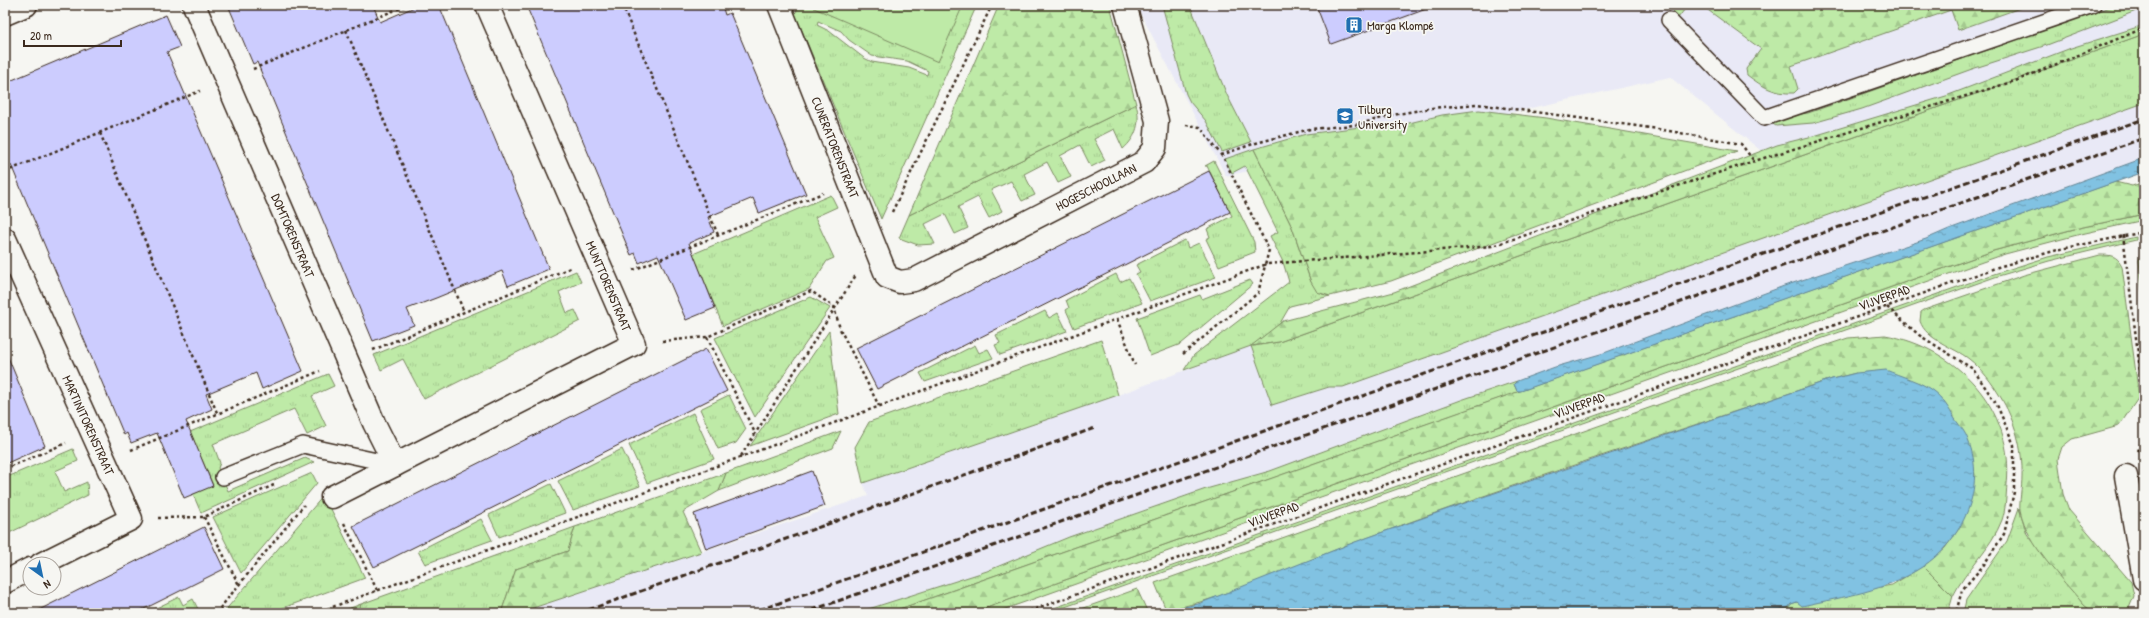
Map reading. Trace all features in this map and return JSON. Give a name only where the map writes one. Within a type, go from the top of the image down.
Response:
[{"type":"street","points":[[5,14],[26,5]]},
{"type":"street","name":"DOMTORENSTRAAT","points":[[194,5],[374,423],[395,465]]},
{"type":"street","name":"MUNTTORENSTRAAT","points":[[332,497],[634,344],[487,5]]},
{"type":"street","name":"CUNERATORENSTRAAT","points":[[779,5],[887,277],[900,282]]},
{"type":"street","name":"HOGESCHOOLLAAN","points":[[900,282],[914,280],[1144,162],[1155,148],[1157,120],[1125,5]]},
{"type":"street","name":"MARTINITORENSTRAAT","points":[[5,239],[131,519]]},
{"type":"street","points":[[2126,476],[2144,579]]},
{"type":"street","points":[[57,556],[131,519]]},
{"type":"street","points":[[5,582],[22,573]]},
{"type":"lane","points":[[1669,20],[1764,118],[2093,5]]},
{"type":"lane","points":[[223,477],[304,445],[395,465]]},
{"type":"path","points":[[622,5],[718,235]]},
{"type":"path","points":[[740,457],[834,307],[875,248],[992,5]]},
{"type":"path","points":[[316,613],[1267,264],[1492,246],[1754,161],[2018,80],[2144,28]]},
{"type":"path","points":[[346,30],[464,312]]},
{"type":"path","points":[[1221,155],[1256,143],[1310,129],[1355,125],[1398,114],[1432,108],[1478,104],[1658,129],[1741,144],[1754,161]]},
{"type":"path","points":[[1157,120],[1200,127],[1221,155],[1269,250],[1267,264],[1258,292],[1183,354]]},
{"type":"path","points":[[100,133],[218,415]]},
{"type":"path","points":[[606,281],[849,182]]},
{"type":"path","name":"VIJVERPAD","points":[[1024,613],[1998,267],[2061,249],[2123,235],[2144,232]]},
{"type":"path","points":[[2123,235],[2144,401]]},
{"type":"path","points":[[634,344],[707,337],[811,292],[834,307],[840,329],[879,406]]},
{"type":"path","points":[[1887,307],[1919,335],[1973,369],[1997,405],[2014,445],[2014,492],[2004,534],[1984,566],[1962,590],[1956,613]]},
{"type":"path","points":[[1117,319],[1135,365]]},
{"type":"path","points":[[707,337],[755,433]]},
{"type":"path","points":[[5,469],[91,433]]},
{"type":"path","points":[[216,613],[324,481],[377,590]]},
{"type":"path","points":[[131,519],[204,517],[282,482]]},
{"type":"path","points":[[204,517],[239,585]]},
{"type":"shaded area","name":"Tilburg University","points":[[1136,5],[2144,5],[2144,24],[2016,76],[1765,154],[1670,77],[1226,176]]},
{"type":"shaded area","points":[[2144,103],[2144,158],[1949,229],[1926,239],[1784,286],[1604,353],[1555,367],[1461,400],[1270,471],[1206,489],[1069,537],[987,571],[856,613],[518,613],[868,496],[863,483],[1118,395],[1251,346],[1272,405],[1329,387],[1343,387]]},
{"type":"green space","points":[[1732,4],[1780,8],[1792,5],[2019,5],[2020,8],[1958,30],[1951,10],[1791,66],[1798,89],[1794,93],[1787,93],[1769,89],[1747,75],[1746,69],[1761,49],[1701,5]]},
{"type":"green space","points":[[799,5],[977,5],[881,219],[795,14]],"holes":[[[818,21],[841,31],[849,40],[872,56],[907,61],[928,71],[927,75],[909,68],[872,62],[864,58],[829,31],[817,25]]]},
{"type":"green space","points":[[816,5],[963,5],[938,62],[814,8]]},
{"type":"green space","points":[[999,5],[1110,5],[1136,104],[909,215]]},
{"type":"green space","points":[[1162,5],[1190,5],[1227,95],[1251,142],[1222,152],[1206,121],[1190,102],[1186,94]]},
{"type":"green space","points":[[1671,5],[1688,5],[1678,18],[1675,15]]},
{"type":"green space","points":[[1742,5],[1792,5],[1767,9]]},
{"type":"green space","points":[[2116,5],[2144,5],[2144,8],[2047,45],[1972,69],[1862,109],[1813,123],[1776,126],[1745,107],[1785,116],[1808,113]]},
{"type":"green space","points":[[2144,25],[2144,34],[1279,342],[1251,346],[1283,321],[1394,292],[1777,145],[1817,135],[1946,96],[2071,48]]},
{"type":"green space","points":[[2144,34],[2144,103],[1343,387],[1329,387],[1272,405],[1251,346],[1184,370],[1194,355],[1289,282],[1283,262],[1270,236],[1278,232],[1245,166],[1232,173],[1225,159],[1254,149],[1292,227],[1311,282],[1322,294],[1330,296],[1290,306],[1279,325],[1253,346],[1279,342]]},
{"type":"green space","points":[[1136,104],[1138,117],[1137,128],[1132,139],[1123,149],[1114,129],[1094,139],[1105,160],[1091,167],[1080,145],[1060,156],[1071,177],[1058,183],[1047,162],[1024,174],[1035,195],[1022,201],[1011,181],[991,190],[1002,211],[989,218],[978,197],[958,207],[968,228],[955,234],[945,214],[925,224],[935,244],[918,245],[899,238],[909,215]]},
{"type":"green space","points":[[1479,110],[1546,118],[1737,151],[1391,281],[1330,296],[1317,292],[1311,282],[1292,227],[1254,149],[1306,134],[1368,126],[1405,124],[1442,115]]},
{"type":"green space","points":[[1214,161],[1254,242],[1255,252],[1219,266],[1206,239],[1210,237],[1207,229],[1232,216],[1207,166],[1205,166]]},
{"type":"green space","points":[[2115,182],[2132,186],[2144,182],[2144,214],[2074,229],[1993,251],[972,613],[888,613]]},
{"type":"green space","points":[[831,195],[837,207],[815,217],[834,258],[827,261],[809,289],[723,326],[693,254]]},
{"type":"green space","points":[[2144,214],[2144,220],[2081,234],[2005,254],[994,613],[972,613],[1993,251],[2074,229]]},
{"type":"green space","points":[[2136,237],[2136,240],[2049,261],[1995,277],[1048,613],[1040,613],[1994,274],[2048,257]]},
{"type":"green space","points":[[1185,240],[1188,248],[1199,243],[1216,277],[1150,301],[1136,274],[1140,272],[1136,265]]},
{"type":"green space","points":[[2144,250],[2144,306],[2139,261],[2140,254]]},
{"type":"green space","points":[[2100,255],[2113,256],[2122,266],[2139,397],[2119,426],[2072,439],[2062,447],[2058,459],[2063,494],[2069,510],[2131,582],[2134,596],[2127,613],[2094,613],[2084,605],[2046,561],[2030,537],[2020,510],[2022,477],[2021,456],[2014,425],[2005,405],[1994,386],[1978,367],[1963,355],[1934,338],[1923,328],[1920,321],[1921,312],[1924,310],[2024,275]]},
{"type":"green space","points":[[576,271],[581,282],[559,292],[567,313],[575,310],[580,321],[424,399],[403,359],[381,370],[374,355]]},
{"type":"green space","points":[[1116,274],[1120,282],[1129,278],[1142,303],[1074,328],[1066,310],[1069,308],[1066,300]]},
{"type":"green space","points":[[1250,280],[1253,284],[1181,344],[1150,356],[1137,318],[1200,295],[1202,299]]},
{"type":"green space","points":[[811,297],[830,308],[755,417],[715,338]]},
{"type":"green space","points":[[1045,311],[1049,318],[1058,313],[1067,331],[1000,355],[995,345],[1000,343],[996,335]]},
{"type":"green space","points":[[829,331],[839,414],[750,446],[757,436]]},
{"type":"green space","points":[[1885,335],[1911,342],[1935,353],[1957,368],[1976,386],[1991,407],[2001,431],[2007,457],[2006,502],[2002,520],[1992,540],[1958,586],[1953,596],[1923,566],[1945,548],[1958,530],[1856,373],[1832,379],[1474,499],[1332,551],[1215,598],[1166,610],[1155,583],[1821,347],[1848,338]]},
{"type":"green space","points":[[1101,340],[1118,395],[863,483],[855,447],[869,422]]},
{"type":"green space","points":[[975,345],[979,353],[988,349],[993,358],[925,382],[920,373]]},
{"type":"green space","points":[[328,374],[334,386],[312,396],[326,426],[307,435],[294,409],[213,444],[220,463],[218,468],[228,491],[305,458],[314,462],[201,513],[193,494],[213,485],[190,432]]},
{"type":"green space","points":[[1517,381],[1514,384],[1517,391],[1521,391],[888,613],[856,613],[987,571],[1069,537],[1206,489],[1270,471],[1461,400]]},
{"type":"green space","points":[[729,395],[746,429],[736,443],[718,449],[700,409]]},
{"type":"green space","points":[[693,413],[714,459],[647,483],[629,445]]},
{"type":"green space","points":[[841,431],[833,448],[719,491],[726,473]]},
{"type":"green space","points":[[73,449],[78,461],[55,471],[64,492],[87,482],[88,495],[5,535],[5,478]]},
{"type":"green space","points":[[622,449],[640,486],[573,510],[558,481]]},
{"type":"green space","points":[[312,473],[317,483],[241,573],[213,517]]},
{"type":"green space","points":[[726,473],[719,491],[683,512],[701,552],[518,613],[501,613],[516,569],[568,551],[575,527]]},
{"type":"green space","points":[[551,484],[565,513],[499,537],[489,515]]},
{"type":"green space","points":[[324,495],[365,578],[269,613],[223,613]]},
{"type":"green space","points":[[2019,508],[2027,534],[2084,605],[2094,613],[1963,613],[1966,600],[2007,541]]},
{"type":"green space","points":[[481,519],[492,540],[425,564],[418,551]]},
{"type":"green space","points":[[575,527],[568,551],[516,569],[501,613],[358,613],[361,604]]},
{"type":"green space","points":[[1923,566],[1953,596],[1948,613],[1760,613],[1788,608],[1791,604],[1797,602],[1892,585]]},
{"type":"green space","points":[[1137,589],[1148,613],[1070,613]]},
{"type":"green space","points":[[179,597],[183,605],[193,599],[200,613],[146,613]]},
{"type":"green space","points":[[361,604],[358,613],[337,613]]},
{"type":"water","points":[[2144,158],[2144,172],[1521,391],[1517,391],[1514,384],[1517,381],[1555,367],[1604,353],[1784,286],[1926,239],[1949,229]]},
{"type":"water","points":[[1886,370],[1923,385],[1943,400],[1967,437],[1973,458],[1975,476],[1973,494],[1968,511],[1960,527],[1937,556],[1922,567],[1878,588],[1802,606],[1797,602],[1791,604],[1788,608],[1760,613],[1154,613],[1198,604],[1355,542],[1462,504],[1832,379],[1856,373]]},
{"type":"building","points":[[228,5],[373,5],[380,22],[419,5],[439,5],[549,269],[508,286],[502,271],[407,309],[414,325],[373,341],[257,62],[253,64]]},
{"type":"building","points":[[526,5],[722,5],[725,15],[730,13],[806,194],[759,213],[753,198],[708,217],[714,232],[689,243],[715,308],[686,320],[658,255],[639,263],[635,253],[631,255]]},
{"type":"building","name":"Marga Klompé","points":[[1316,5],[1429,5],[1429,8],[1331,44]]},
{"type":"building","points":[[166,15],[180,47],[167,52],[303,371],[262,389],[256,373],[206,394],[212,409],[186,421],[213,486],[184,498],[157,433],[131,443],[127,433],[124,435],[11,165],[5,167],[5,83]]},
{"type":"building","points":[[1209,171],[1230,212],[877,389],[856,348]]},
{"type":"building","points":[[706,349],[727,391],[374,567],[353,526]]},
{"type":"building","points":[[5,350],[45,446],[5,464]]},
{"type":"building","points":[[812,471],[825,506],[706,549],[694,514]]},
{"type":"building","points":[[204,527],[224,569],[136,613],[33,613]]},
{"type":"railway","points":[[751,613],[2144,119]]},
{"type":"railway","points":[[804,613],[2144,138]]},
{"type":"railway","points":[[580,613],[1095,428]]},
{"type":"place","name":"Marga Klompé","points":[[1354,25]]},
{"type":"place","name":"Tilburg University","points":[[1345,116]]}]
